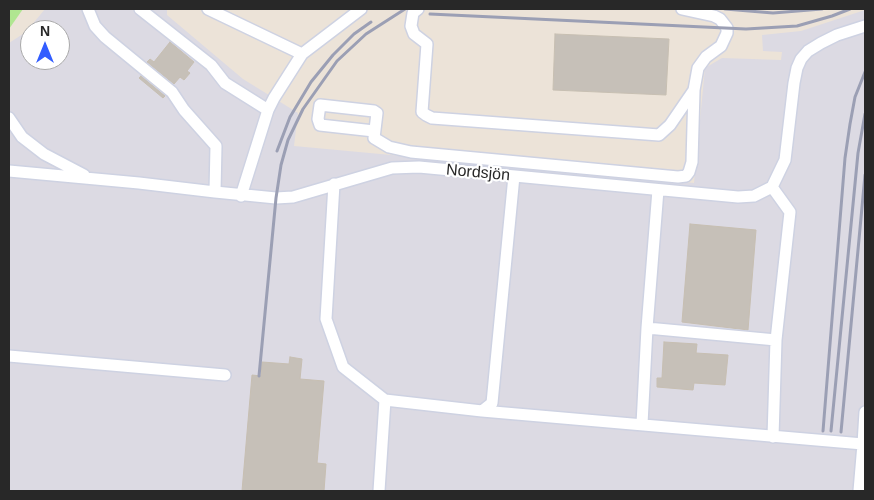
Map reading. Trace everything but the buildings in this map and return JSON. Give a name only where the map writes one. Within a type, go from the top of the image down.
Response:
[{"type":"street","points":[[88,9],[95,26],[105,37],[172,92],[184,110],[216,146],[215,192]]},
{"type":"street","points":[[140,9],[211,65],[225,83],[268,110]]},
{"type":"street","points":[[208,9],[302,54]]},
{"type":"street","points":[[241,196],[268,110],[302,54],[361,9]]},
{"type":"street","points":[[418,9],[413,13],[411,26],[414,34],[427,44],[422,112],[432,118],[659,135],[670,125],[694,90]]},
{"type":"street","points":[[374,131],[320,125],[318,120],[320,105],[374,111],[376,113],[374,138],[388,147],[411,152],[678,177],[686,176],[692,162],[694,90],[698,68],[706,57],[721,46],[726,37],[727,28],[720,18],[682,9]]},
{"type":"street","points":[[773,437],[776,340],[790,212],[772,187],[785,160],[797,68],[801,58],[808,51],[838,35],[865,26]]},
{"type":"street","points":[[9,118],[22,137],[44,154],[56,162],[92,178]]},
{"type":"street","name":"Nordsjön","points":[[9,172],[92,178],[269,198],[293,197],[392,168],[419,167],[738,197],[754,196],[772,187]]},
{"type":"street","points":[[495,407],[514,176]]},
{"type":"street","points":[[334,184],[326,319],[342,367],[385,400],[482,411],[495,407],[642,424],[864,444]]},
{"type":"street","points":[[642,424],[647,328],[658,190]]},
{"type":"street","points":[[647,328],[776,340]]},
{"type":"street","points":[[9,356],[225,375]]},
{"type":"street","points":[[378,491],[385,400]]},
{"type":"street","points":[[859,491],[865,412]]},
{"type":"shaded area","points":[[45,9],[167,9],[167,15],[243,79],[298,113],[294,146],[694,183],[705,68],[722,58],[781,60],[782,52],[763,51],[762,35],[801,31],[865,10],[865,491],[9,491],[9,43],[20,36],[20,70],[70,70],[70,20],[36,20]]},
{"type":"green space","points":[[9,9],[23,9],[9,29]]},
{"type":"railway","points":[[259,376],[276,198],[281,165],[288,140],[303,109],[337,61],[366,34],[405,9]]},
{"type":"railway","points":[[725,9],[773,13],[822,9]]},
{"type":"railway","points":[[430,14],[746,29],[797,26],[850,9]]},
{"type":"railway","points":[[277,151],[290,117],[311,82],[333,55],[354,34],[371,22]]},
{"type":"railway","points":[[823,431],[845,158],[855,97],[865,72]]},
{"type":"railway","points":[[831,431],[858,153],[865,114]]},
{"type":"railway","points":[[841,432],[865,175]]}]
